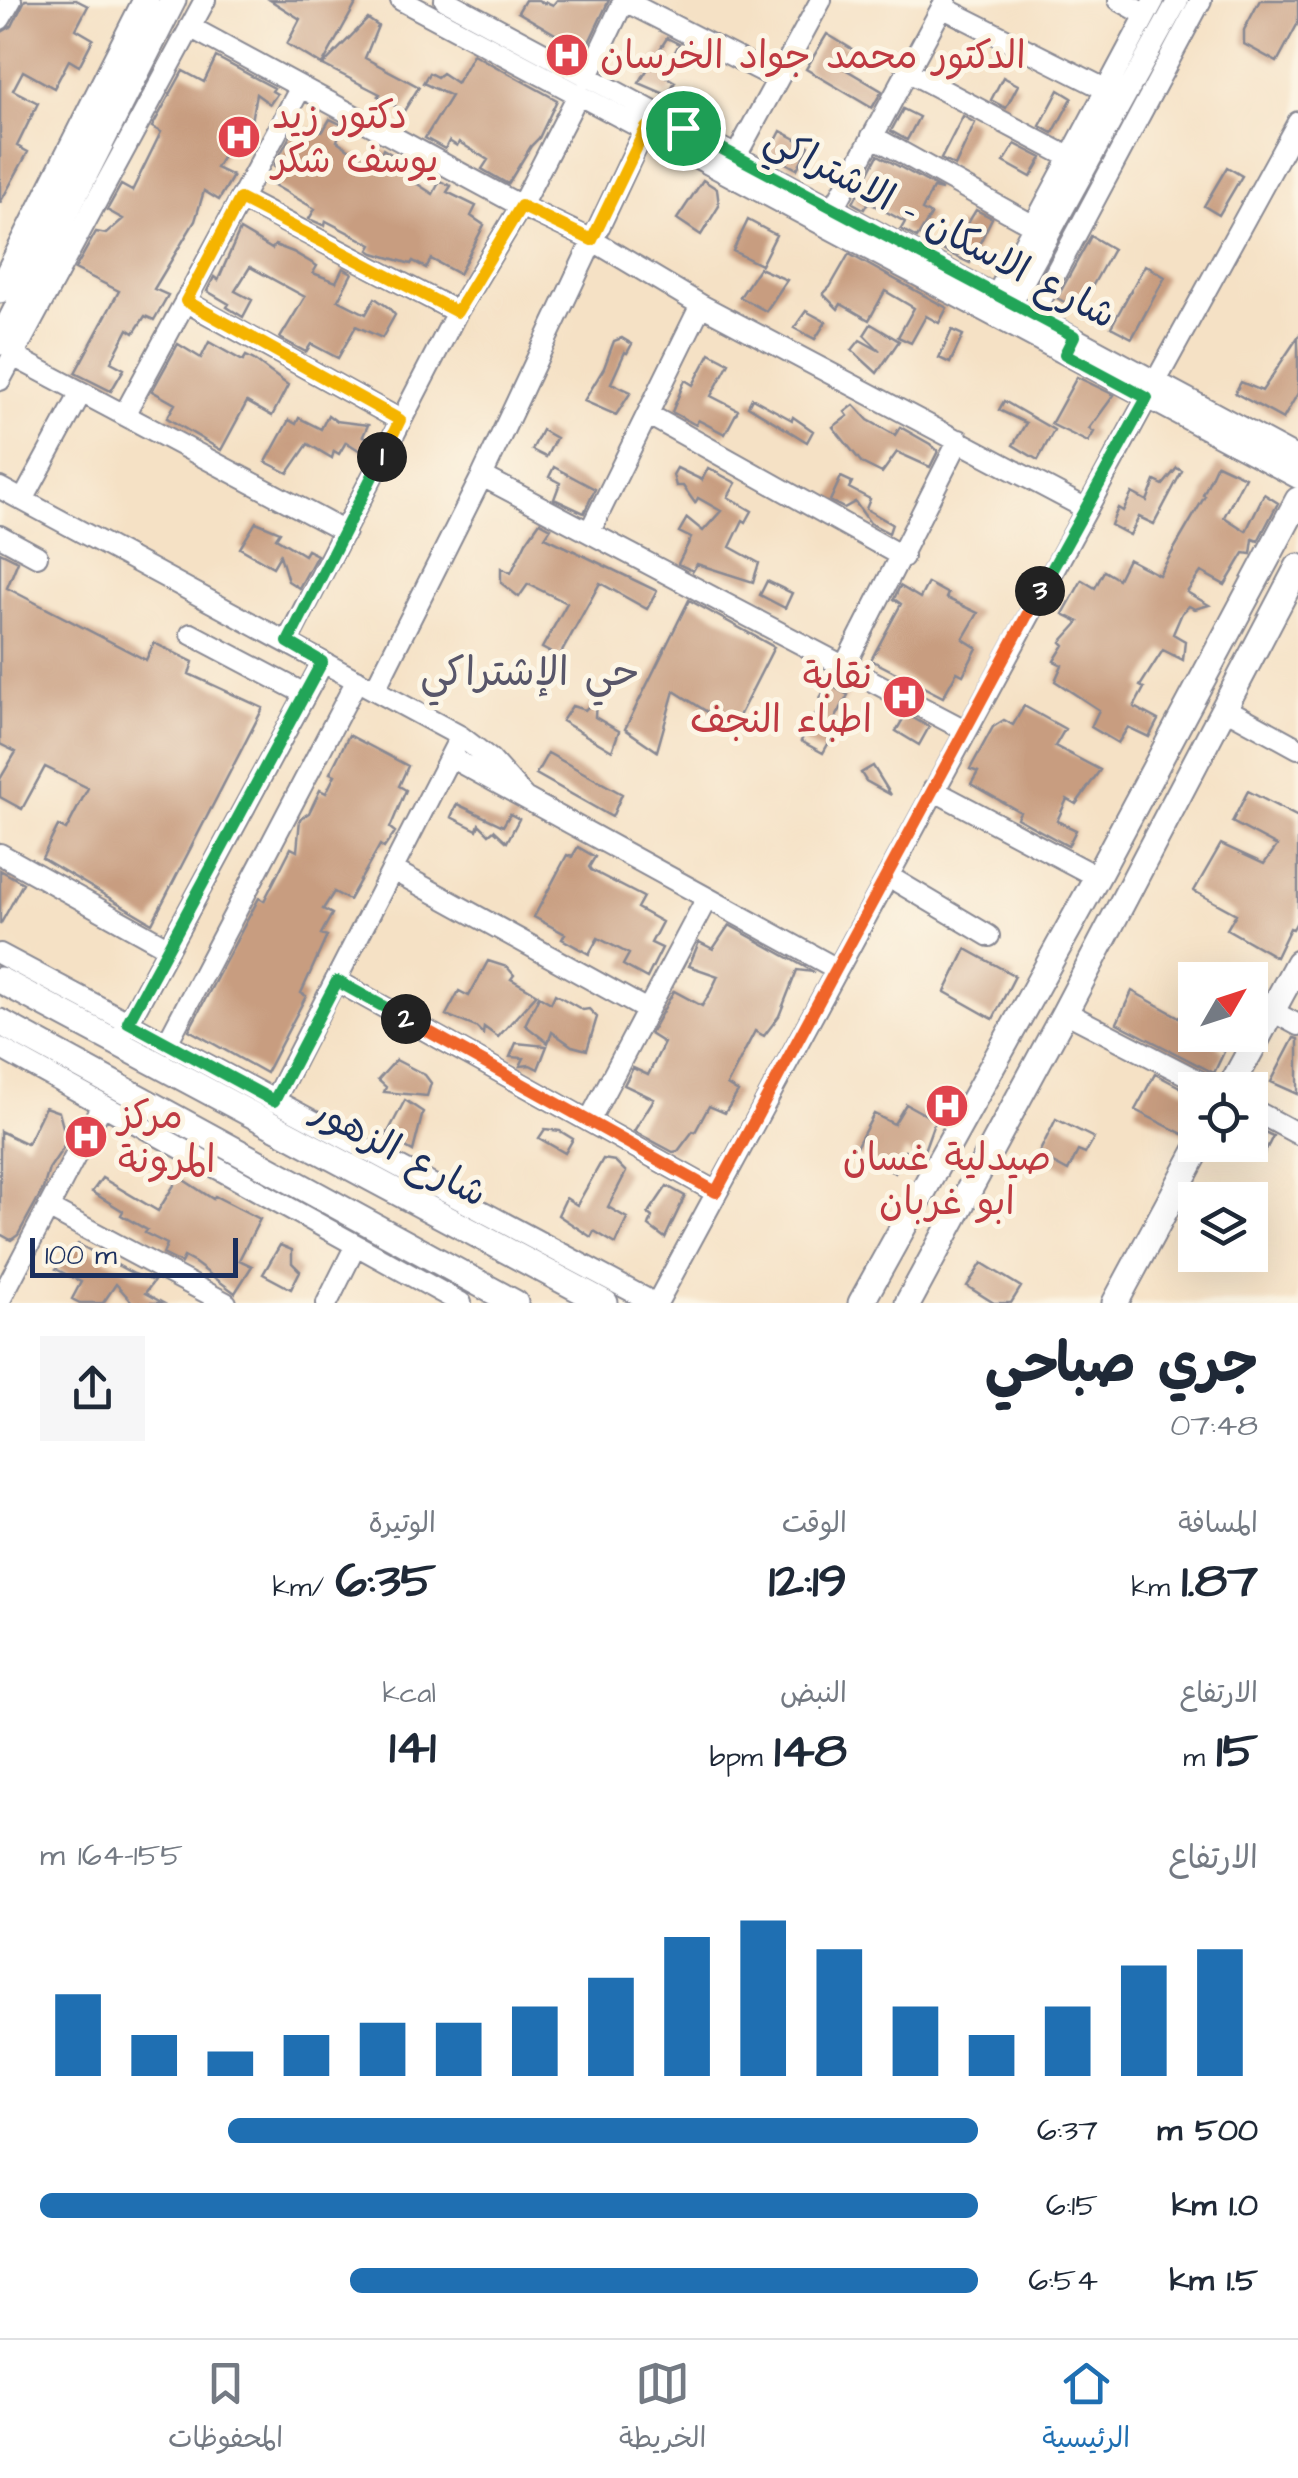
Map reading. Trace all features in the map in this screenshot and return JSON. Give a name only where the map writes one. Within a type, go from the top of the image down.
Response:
[{"type":"main road","points":[[7,349],[50,268],[173,0]]},
{"type":"main road","points":[[4,273],[143,1]]},
{"type":"main road","points":[[1298,500],[1097,877],[866,1294],[908,1303],[1298,567]]},
{"type":"main road","points":[[1245,602],[1272,616]]},
{"type":"main road","points":[[1240,1072],[1298,963]]},
{"type":"main road","name":"شارع الزهور","points":[[0,980],[123,1032],[450,1221],[605,1303]]},
{"type":"main road","name":"شارع الزهور","points":[[0,1022],[56,1066],[262,1178],[505,1298]]},
{"type":"main road","points":[[1115,1303],[1191,1162]]},
{"type":"main road","points":[[430,1258],[442,1257],[452,1250],[456,1232],[450,1221]]},
{"type":"main road","points":[[505,1298],[489,1283],[492,1265],[502,1257],[514,1256]]},
{"type":"street","points":[[0,19],[11,0]]},
{"type":"street","points":[[50,268],[205,0]]},
{"type":"street","name":"شارع الاسكان - الاشتراكي","points":[[402,0],[583,84],[646,128],[736,156],[1033,315],[1069,345]]},
{"type":"street","name":"شارع الاسكان - الاشتراكي","points":[[444,0],[583,84],[1151,389],[1298,478]]},
{"type":"street","points":[[288,642],[457,312],[521,206],[624,0],[778,79]]},
{"type":"street","points":[[736,156],[821,0]]},
{"type":"street","points":[[1003,300],[1034,226],[1150,8],[1119,0]]},
{"type":"street","points":[[1003,300],[1178,0]]},
{"type":"street","points":[[1033,315],[1201,0]]},
{"type":"street","points":[[834,208],[944,4],[1107,90]]},
{"type":"street","points":[[190,27],[1085,508]]},
{"type":"street","points":[[907,71],[1071,158]]},
{"type":"street","points":[[124,414],[301,87]]},
{"type":"street","points":[[0,954],[123,1032],[167,1043],[656,1303],[964,730],[1298,122]]},
{"type":"street","points":[[167,1043],[482,476],[646,128]]},
{"type":"street","points":[[872,136],[1034,226]]},
{"type":"street","points":[[240,199],[457,312]]},
{"type":"street","points":[[186,301],[400,420]]},
{"type":"street","points":[[590,531],[701,305]]},
{"type":"street","points":[[0,380],[7,349],[81,393],[346,532]]},
{"type":"street","name":"شارع الاسكان - الاشتراكي","points":[[1151,389],[1298,458]]},
{"type":"street","points":[[23,500],[81,393]]},
{"type":"street","points":[[650,415],[902,557]]},
{"type":"street","points":[[845,665],[958,440]]},
{"type":"street","points":[[482,476],[964,730]]},
{"type":"street","points":[[0,488],[460,736],[490,759],[524,797]]},
{"type":"street","points":[[0,536],[37,556]]},
{"type":"street","points":[[191,634],[305,694]]},
{"type":"street","points":[[123,1032],[322,662]]},
{"type":"street","points":[[1224,707],[1298,748]]},
{"type":"street","points":[[274,1101],[460,736]]},
{"type":"street","points":[[450,757],[837,968]]},
{"type":"street","points":[[933,790],[1097,877]]},
{"type":"street","points":[[0,854],[167,947]]},
{"type":"street","points":[[393,870],[647,1010]]},
{"type":"street","points":[[888,876],[989,936]]},
{"type":"street","points":[[589,1121],[707,898]]},
{"type":"street","points":[[337,981],[716,1192]]},
{"type":"street","points":[[1272,1011],[1298,1025]]},
{"type":"street","points":[[1065,1012],[1181,1072]]},
{"type":"street","points":[[1,1052],[56,1066],[102,1104],[262,1178],[356,1246],[451,1301]]},
{"type":"street","points":[[0,1300],[102,1104]]},
{"type":"street","points":[[1268,1118],[1298,1134]]},
{"type":"street","points":[[48,1208],[226,1303]]},
{"type":"street","points":[[327,1303],[356,1246]]},
{"type":"building","points":[[25,0],[76,0],[88,6],[76,29],[93,39],[79,66],[69,60],[54,88],[23,71],[13,90],[38,103],[17,146],[28,152],[0,203],[0,33],[12,26]]},
{"type":"building","points":[[270,0],[358,0],[322,65],[287,44],[300,19]]},
{"type":"building","points":[[525,0],[553,5],[557,0],[609,0],[583,55],[518,12]]},
{"type":"building","points":[[1260,0],[1298,0],[1298,23],[1277,62],[1244,44],[1244,30]]},
{"type":"building","points":[[368,19],[378,26],[365,58],[419,87],[404,111],[323,65]]},
{"type":"building","points":[[827,34],[855,51],[845,69],[882,91],[872,108],[806,69]]},
{"type":"building","points":[[667,38],[679,44],[663,75],[675,82],[667,95],[639,83]]},
{"type":"building","points":[[473,54],[557,100],[539,138],[508,184],[482,169],[488,160],[459,142],[457,146],[449,141],[445,149],[425,138],[451,96],[423,83],[429,73],[437,77],[442,73],[457,83]]},
{"type":"building","points":[[216,57],[274,88],[272,91],[277,94],[270,104],[256,94],[251,121],[241,127],[241,137],[236,134],[216,168],[233,176],[219,200],[204,191],[195,221],[154,289],[168,295],[154,320],[145,316],[134,333],[128,329],[111,362],[124,369],[111,391],[75,373],[119,291],[75,269],[96,232],[106,234],[123,219],[107,210],[121,185],[132,191],[161,132],[152,127],[183,71],[204,82]]},
{"type":"building","points":[[1003,77],[1018,85],[1006,108],[991,100]]},
{"type":"building","points":[[1059,90],[1072,98],[1053,133],[1040,126]]},
{"type":"building","points":[[903,109],[919,117],[907,140],[891,131]]},
{"type":"building","points":[[963,116],[975,123],[955,166],[941,159]]},
{"type":"building","points":[[330,119],[342,125],[337,141],[375,167],[383,149],[412,167],[405,176],[433,194],[440,181],[451,186],[447,192],[476,206],[471,216],[484,225],[459,274],[431,259],[426,268],[413,261],[411,264],[374,253],[369,250],[372,245],[326,221],[325,226],[309,219],[315,209],[274,185],[282,170],[274,166],[295,127],[323,131]]},
{"type":"building","points":[[781,131],[809,146],[797,169],[769,154]]},
{"type":"building","points":[[1015,144],[1042,158],[1031,177],[1004,162]]},
{"type":"building","points":[[878,155],[942,190],[933,188],[922,210],[931,215],[917,238],[901,229],[905,222],[868,202],[864,209],[853,203]]},
{"type":"building","points":[[1227,167],[1242,176],[1219,215],[1204,206]]},
{"type":"building","points":[[703,180],[717,189],[719,206],[701,235],[677,219]]},
{"type":"building","points":[[976,210],[992,218],[970,263],[944,251],[956,224],[965,228]]},
{"type":"building","points":[[748,220],[776,235],[761,265],[733,251]]},
{"type":"building","points":[[240,230],[272,249],[275,245],[293,252],[317,266],[313,273],[336,282],[343,268],[352,273],[338,300],[366,314],[375,298],[389,308],[395,315],[382,338],[356,326],[338,358],[311,344],[306,352],[280,338],[305,297],[250,267],[235,291],[252,300],[243,317],[227,307],[229,304],[207,291],[214,277],[218,280]]},
{"type":"building","points":[[1091,236],[1113,249],[1079,310],[1057,298]]},
{"type":"building","points":[[849,254],[947,308],[939,323],[926,316],[911,343],[898,337],[914,308],[885,291],[869,320],[841,304],[838,309],[823,294]]},
{"type":"building","points":[[1145,265],[1165,277],[1132,338],[1111,327]]},
{"type":"building","points":[[759,268],[787,280],[766,311],[740,297]]},
{"type":"building","points":[[806,311],[826,322],[815,339],[794,328]]},
{"type":"building","points":[[871,324],[899,341],[877,373],[852,350],[860,340],[880,351],[864,335]]},
{"type":"building","points":[[952,330],[963,335],[950,363],[939,358]]},
{"type":"building","points":[[1298,337],[1298,393],[1283,419],[1235,393],[1241,382],[1262,391]]},
{"type":"building","points":[[622,338],[632,344],[611,383],[631,392],[616,415],[584,401],[604,368],[614,341]]},
{"type":"building","points":[[209,342],[243,361],[246,356],[254,360],[288,385],[272,416],[247,402],[221,450],[167,418],[175,404],[152,391],[178,344],[201,358]]},
{"type":"building","points":[[710,353],[729,363],[711,396],[738,410],[725,434],[672,412],[685,380],[693,385]]},
{"type":"building","points":[[1077,377],[1114,395],[1089,429],[1094,432],[1088,442],[1051,424]]},
{"type":"building","points":[[752,398],[813,431],[807,442],[748,406]]},
{"type":"building","points":[[1004,401],[1054,430],[1038,460],[1013,445],[1026,423],[999,410]]},
{"type":"building","points":[[854,405],[868,420],[895,435],[900,427],[930,444],[938,451],[930,467],[897,452],[882,473],[862,463],[833,427],[848,416],[845,412]]},
{"type":"building","points":[[328,415],[336,421],[368,425],[363,436],[372,440],[365,454],[346,442],[339,454],[334,451],[332,458],[308,444],[288,473],[266,462],[289,420],[296,424],[299,418],[321,429]]},
{"type":"building","points":[[542,430],[556,438],[546,457],[532,450]]},
{"type":"building","points":[[1217,464],[1245,477],[1224,517],[1246,531],[1264,494],[1278,503],[1258,541],[1253,539],[1251,554],[1244,553],[1225,585],[1201,572],[1187,592],[1209,605],[1195,609],[1189,606],[1182,613],[1173,634],[1185,641],[1183,660],[1163,650],[1140,686],[1144,688],[1134,707],[1158,720],[1149,737],[1128,727],[1118,743],[1091,727],[1099,710],[1055,681],[1062,665],[1054,661],[1064,645],[1061,642],[1079,622],[1063,614],[1082,580],[1095,588],[1104,571],[1118,579],[1128,559],[1159,575],[1205,496]]},
{"type":"building","points":[[554,467],[595,489],[584,513],[554,499],[560,483],[549,477]]},
{"type":"building","points":[[677,468],[702,480],[708,468],[736,483],[728,497],[752,511],[730,547],[759,563],[753,582],[697,564],[693,571],[678,564],[691,538],[679,532],[687,518],[703,531],[721,511],[698,498],[695,503],[683,486],[676,486],[673,475]]},
{"type":"building","points":[[1177,468],[1182,471],[1154,524],[1139,517],[1130,535],[1111,525],[1118,508],[1123,511],[1132,493],[1147,501],[1155,481],[1163,485]]},
{"type":"building","points":[[841,477],[852,482],[849,488],[870,499],[866,509],[892,524],[889,533],[870,523],[855,502],[844,508],[830,501]]},
{"type":"building","points":[[256,522],[280,532],[276,538],[304,555],[307,550],[317,555],[299,588],[288,581],[280,555],[273,567],[240,548]]},
{"type":"building","points":[[540,522],[551,528],[545,537],[657,591],[647,609],[600,583],[559,657],[542,648],[567,603],[528,584],[519,597],[501,583],[501,568],[511,573]]},
{"type":"building","points":[[0,552],[18,561],[7,588],[146,660],[154,643],[193,662],[189,674],[263,708],[152,923],[42,858],[58,826],[66,830],[88,788],[45,767],[22,809],[0,797],[0,779],[16,752],[0,744]]},
{"type":"building","points":[[767,581],[792,593],[785,608],[760,595]]},
{"type":"building","points":[[928,583],[948,594],[946,598],[978,613],[963,639],[977,648],[963,675],[957,672],[943,697],[871,660],[901,604],[894,599],[900,586],[920,598]]},
{"type":"building","points":[[689,600],[774,647],[733,728],[674,691],[657,751],[625,729]]},
{"type":"building","points":[[828,684],[848,695],[833,723],[838,726],[823,753],[801,741],[824,700],[820,698]]},
{"type":"building","points":[[596,699],[595,717],[619,731],[612,751],[562,721],[572,706],[585,710]]},
{"type":"building","points":[[1024,706],[1065,729],[1055,746],[1100,770],[1076,804],[1067,799],[1057,821],[1076,830],[1068,846],[1017,818],[1020,812],[971,784],[978,772],[970,769],[993,727],[1004,720],[1013,725]]},
{"type":"building","points":[[906,714],[929,727],[919,745],[896,731]]},
{"type":"building","points":[[349,735],[408,766],[399,786],[406,790],[390,828],[395,832],[384,848],[380,845],[349,900],[334,892],[323,909],[332,914],[321,934],[327,936],[301,993],[306,996],[266,1073],[189,1030],[259,898],[264,901],[291,848],[297,851],[300,819],[309,813],[320,790],[326,793],[335,775],[330,773]]},
{"type":"building","points":[[548,753],[622,794],[612,817],[536,774]]},
{"type":"building","points":[[873,766],[891,795],[866,781],[861,773]]},
{"type":"building","points":[[1248,791],[1298,817],[1298,920],[1276,957],[1227,929],[1236,914],[1194,891],[1221,844],[1264,864],[1277,846],[1232,822]]},
{"type":"building","points":[[457,804],[503,826],[510,814],[519,819],[507,842],[494,830],[489,834],[479,824],[477,830],[451,817]]},
{"type":"building","points":[[578,847],[595,857],[591,870],[643,897],[637,908],[662,922],[651,943],[662,948],[647,978],[623,965],[629,954],[598,938],[589,954],[562,939],[565,934],[534,917],[567,855],[572,857]]},
{"type":"building","points":[[0,870],[23,883],[0,925]]},
{"type":"building","points":[[729,925],[814,972],[797,970],[779,1016],[764,1036],[755,1031],[727,1085],[738,1092],[725,1113],[709,1106],[695,1132],[673,1152],[634,1131],[654,1099],[624,1085],[633,1068],[648,1075],[664,1043],[650,1034],[674,991],[702,1006],[718,976],[689,966],[699,942],[713,949]]},
{"type":"building","points":[[966,949],[1015,976],[993,1019],[945,992]]},
{"type":"building","points":[[488,961],[507,967],[514,975],[511,979],[537,994],[498,1037],[484,1027],[483,1034],[476,1027],[446,1015],[459,991],[469,996]]},
{"type":"building","points":[[1132,991],[1178,1016],[1178,1052],[1224,1052],[1212,1072],[1117,1023]]},
{"type":"building","points":[[555,994],[583,1010],[589,1009],[597,1017],[587,1050],[572,1046],[552,1032],[548,1043],[525,1025],[539,996],[551,1003]]},
{"type":"building","points":[[1294,1038],[1298,1039],[1298,1094],[1271,1082]]},
{"type":"building","points":[[516,1043],[547,1046],[538,1069],[520,1066],[524,1058],[510,1057]]},
{"type":"building","points":[[396,1060],[425,1075],[431,1083],[427,1096],[384,1092],[386,1087],[378,1080]]},
{"type":"building","points":[[1155,1074],[1178,1086],[1178,1132],[1135,1110]]},
{"type":"building","points":[[405,1100],[423,1112],[413,1151],[386,1136]]},
{"type":"building","points":[[906,1104],[935,1120],[921,1159],[905,1151],[895,1173],[853,1153],[874,1114],[894,1124]]},
{"type":"building","points":[[45,1107],[59,1112],[67,1142],[49,1169],[43,1189],[18,1235],[11,1240],[0,1234],[0,1131],[27,1144]]},
{"type":"building","points":[[1056,1119],[1094,1138],[1085,1154],[1078,1151],[1068,1171],[1038,1155]]},
{"type":"building","points":[[545,1129],[560,1131],[573,1139],[565,1153],[539,1138]]},
{"type":"building","points":[[603,1159],[615,1161],[626,1172],[608,1207],[627,1218],[616,1244],[594,1231],[591,1237],[558,1215],[566,1198],[577,1205]]},
{"type":"building","points":[[179,1177],[213,1199],[215,1196],[260,1219],[239,1260],[252,1266],[235,1293],[184,1257],[181,1263],[163,1254],[167,1244],[145,1233],[147,1230],[121,1215],[123,1211],[92,1192],[102,1178],[158,1211]]},
{"type":"building","points":[[667,1186],[685,1196],[665,1238],[649,1226],[652,1217],[648,1214]]},
{"type":"building","points":[[78,1244],[154,1281],[145,1293],[163,1303],[133,1303],[116,1284],[103,1303],[72,1299],[81,1282],[56,1269]]},
{"type":"building","points":[[280,1245],[292,1250],[292,1263],[300,1271],[291,1289],[263,1274]]},
{"type":"building","points":[[982,1263],[1021,1287],[1011,1303],[994,1303],[967,1286]]},
{"type":"place","name":"الدكتور محمد جواد الخرسان","points":[[567,55]]},
{"type":"place","name":"دكتور زيد يوسف شكر","points":[[239,137]]},
{"type":"place","name":"نقابة اطباء النجف","points":[[904,697]]},
{"type":"place","name":"صيدلية غسان ابو غربان","points":[[947,1106]]},
{"type":"place","name":"مركز المرونة","points":[[86,1137]]},
{"type":"district","name":"حي الإشتراكي","points":[[530,671]]},
{"type":"route","points":[[646,128],[675,144],[684,144],[688,134],[683,128],[1074,336],[1065,354],[1147,398],[716,1192],[337,981],[274,1101],[128,1022],[322,662],[288,642],[400,420],[186,301],[240,199],[457,312],[521,206],[592,240],[646,128]]}]
